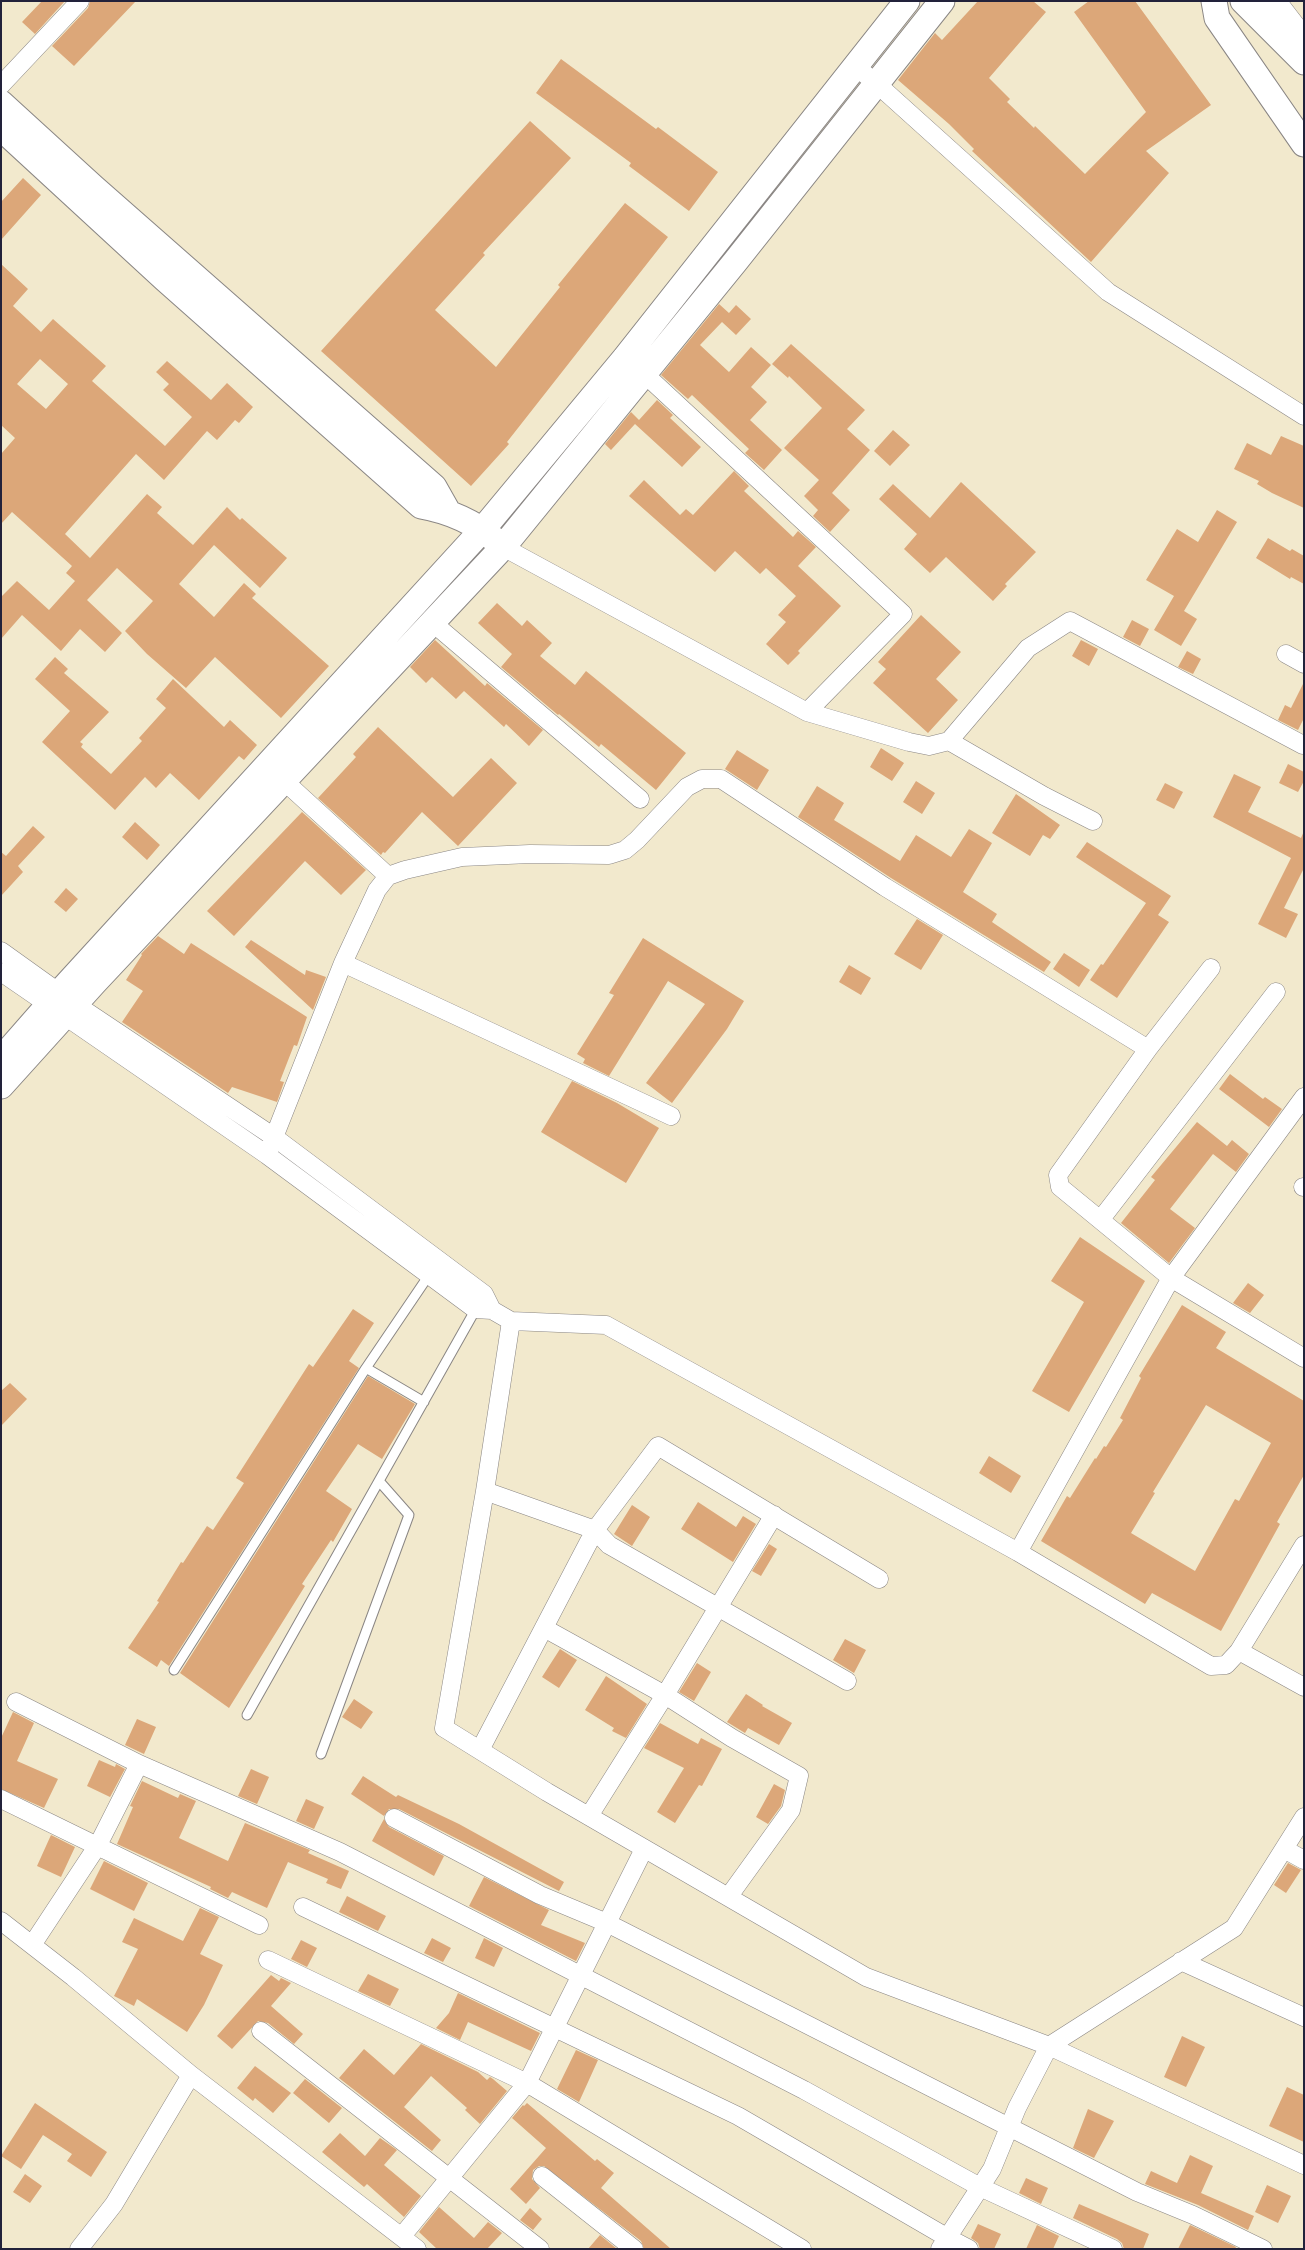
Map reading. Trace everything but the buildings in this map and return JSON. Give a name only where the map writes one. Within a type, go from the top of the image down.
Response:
[{"type":"highway","points":[[1271,1],[1304,44]]},
{"type":"street","points":[[1,85],[80,1]]},
{"type":"street","points":[[1,1086],[61,1004],[483,529],[625,358],[906,1]]},
{"type":"street","points":[[1,1059],[61,1004],[283,780],[434,623],[503,547],[645,373],[942,1]]},
{"type":"street","points":[[1214,1],[1217,18],[1304,144]]},
{"type":"street","points":[[1243,1],[1304,62]]},
{"type":"street","points":[[855,66],[1108,292],[1304,416]]},
{"type":"street","points":[[1,103],[65,174],[173,271],[421,506],[447,510],[483,529],[503,547],[807,712],[909,742],[929,746],[948,741],[1028,648],[1070,621],[1303,745]]},
{"type":"street","points":[[1,128],[65,174]]},
{"type":"street","points":[[625,358],[645,373],[903,614],[807,712]]},
{"type":"street","points":[[434,623],[640,798]]},
{"type":"street","points":[[1286,654],[1304,664]]},
{"type":"street","points":[[948,741],[1044,796],[1093,821]]},
{"type":"street","points":[[267,1155],[343,963],[378,890],[388,876],[404,870],[462,857],[530,854],[609,855],[617,853],[625,850],[637,840],[687,787],[702,779],[721,779],[885,887],[1148,1049]]},
{"type":"street","points":[[283,780],[388,876]]},
{"type":"street","points":[[1,951],[61,1004],[429,1275],[484,1304],[511,1321],[606,1325],[1018,1552],[1211,1666],[1226,1665],[1239,1651],[1304,1545]]},
{"type":"street","points":[[343,963],[671,1116]]},
{"type":"street","points":[[1211,968],[1148,1049],[1058,1175],[1060,1187],[1171,1278],[1304,1358]]},
{"type":"street","points":[[1,972],[61,1004],[274,1137],[484,1304]]},
{"type":"street","points":[[1101,1219],[1276,992]]},
{"type":"street","points":[[1018,1552],[1171,1278],[1304,1097]]},
{"type":"street","points":[[511,1321],[485,1491],[444,1728],[589,1816],[866,1977],[1049,2046],[1304,2165]]},
{"type":"street","points":[[480,1750],[595,1530],[658,1446],[879,1579]]},
{"type":"street","points":[[485,1491],[595,1530],[609,1545],[847,1681]]},
{"type":"street","points":[[589,1816],[774,1515]]},
{"type":"street","points":[[544,1628],[665,1695],[732,1738],[800,1776],[791,1810],[729,1896]]},
{"type":"street","points":[[1239,1651],[1304,1687]]},
{"type":"street","points":[[16,1702],[139,1764],[340,1852],[804,2090],[980,2187],[1113,2249]]},
{"type":"street","points":[[32,1945],[98,1845],[139,1764]]},
{"type":"street","points":[[1,1798],[259,1925]]},
{"type":"street","points":[[944,2244],[992,2169],[1009,2128],[1049,2046],[1234,1928],[1304,1817]]},
{"type":"street","points":[[394,1818],[540,1895],[607,1923],[1136,2192],[1193,2215],[1262,2249]]},
{"type":"street","points":[[402,2236],[527,2083],[644,1848]]},
{"type":"street","points":[[1284,1849],[1304,1860]]},
{"type":"street","points":[[302,1907],[738,2116],[944,2244],[970,2249]]},
{"type":"street","points":[[1,1921],[191,2074],[417,2249]]},
{"type":"street","points":[[268,1960],[527,2083],[802,2249]]},
{"type":"street","points":[[1181,1961],[1304,2017]]},
{"type":"street","points":[[262,2031],[540,2249]]},
{"type":"street","points":[[78,2249],[114,2204],[191,2074]]},
{"type":"street","points":[[542,2176],[634,2249]]},
{"type":"lane","points":[[174,1670],[366,1368],[429,1275]]},
{"type":"lane","points":[[247,1715],[424,1402],[484,1304]]},
{"type":"lane","points":[[366,1368],[424,1402]]},
{"type":"lane","points":[[321,1754],[409,1515],[379,1481]]}]
